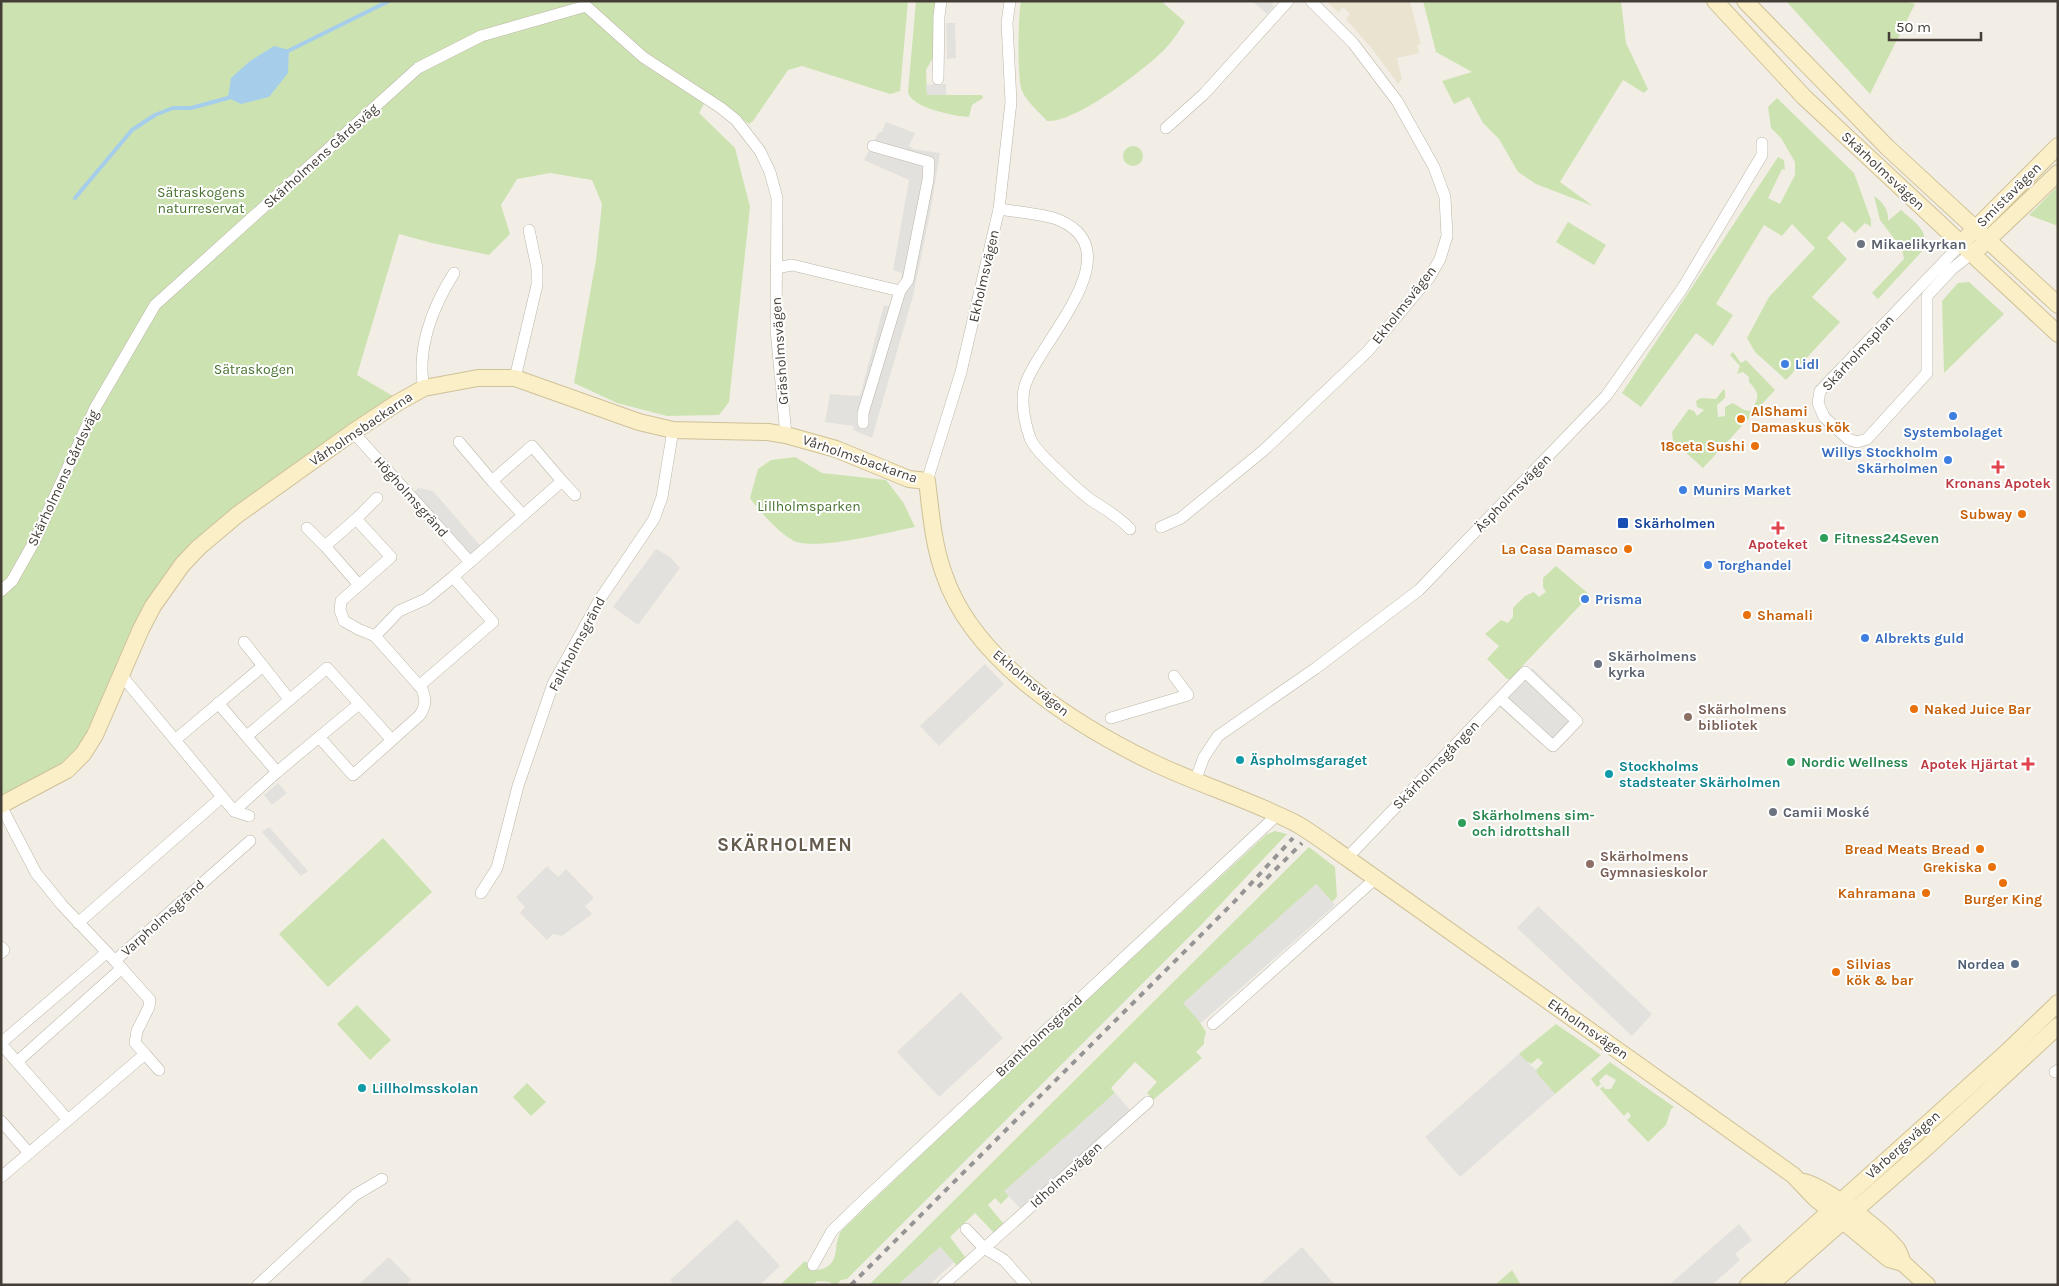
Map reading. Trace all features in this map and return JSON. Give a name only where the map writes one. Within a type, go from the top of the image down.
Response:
[{"type":"street","points":[[938,79],[941,1]]},
{"type":"street","name":"Ekholmsvägen","points":[[1010,1],[1007,23],[1010,102],[999,209],[962,372],[928,481],[929,508],[933,533],[944,576],[963,614],[987,645],[1002,660],[1035,689],[1092,730],[1154,763],[1296,824],[1376,878],[1800,1180],[1816,1185],[1836,1206],[1850,1216],[1889,1259],[1903,1264],[1927,1285]]},
{"type":"street","points":[[1166,128],[1204,94],[1288,1]]},
{"type":"street","name":"Ekholmsvägen","points":[[1161,527],[1180,518],[1264,450],[1368,352],[1429,278],[1440,259],[1447,236],[1445,197],[1434,167],[1397,101],[1353,43],[1311,1]]},
{"type":"street","name":"Skärholmsvägen","points":[[1715,1],[1804,97],[2058,334]]},
{"type":"street","name":"Skärholmsvägen","points":[[1745,1],[1883,143],[2058,305]]},
{"type":"street","name":"Skärholmens Gårdsväg","points":[[1,591],[12,582],[34,542],[96,408],[155,305],[418,68],[481,36],[586,6],[643,57],[721,108],[736,120],[749,135]]},
{"type":"street","name":"Gräsholmsvägen","points":[[749,135],[760,151],[770,172],[777,198],[776,330],[786,435]]},
{"type":"street","name":"Äspholmsvägen","points":[[1195,781],[1204,757],[1218,736],[1316,668],[1419,590],[1606,396],[1687,280],[1762,155],[1762,143]]},
{"type":"street","points":[[863,423],[864,413],[900,291],[908,280],[928,180],[929,162],[872,146]]},
{"type":"street","name":"Smistavägen","points":[[1981,235],[2058,146]]},
{"type":"street","name":"Smistavägen","points":[[1966,249],[2058,172]]},
{"type":"street","points":[[999,209],[1058,220],[1074,229],[1082,239],[1086,250],[1087,273],[1078,296],[1036,365],[1024,389],[1025,420],[1031,440],[1058,472],[1090,499],[1120,518],[1130,529]]},
{"type":"street","points":[[515,378],[538,285],[537,268],[529,230]]},
{"type":"street","name":"Skärholmsplan","points":[[1966,249],[1952,269],[1927,296],[1927,373],[1867,439],[1856,442],[1848,439],[1824,417],[1818,403],[1820,391],[1966,249]]},
{"type":"street","points":[[776,268],[792,265],[900,291]]},
{"type":"street","points":[[424,388],[421,373],[422,351],[440,295],[454,273]]},
{"type":"street","name":"Vårholmsbackarna","points":[[1,806],[67,770],[83,754],[95,735],[141,629],[153,606],[182,565],[211,536],[237,515],[353,432],[424,388],[478,378],[515,378],[639,422],[673,430],[768,432],[786,435],[836,449],[899,473],[909,479],[928,481]]},
{"type":"street","name":"Falkholmsgränd","points":[[481,893],[497,868],[518,786],[552,684],[600,599],[654,519],[662,497],[673,430]]},
{"type":"street","name":"Högholmsgränd","points":[[353,432],[470,562]]},
{"type":"street","points":[[459,442],[523,515]]},
{"type":"street","points":[[492,481],[532,446],[575,496]]},
{"type":"street","points":[[374,636],[399,611],[426,599],[453,577],[562,481]]},
{"type":"street","points":[[325,546],[378,498]]},
{"type":"street","points":[[319,737],[353,775],[420,715],[425,707],[426,698],[422,689],[374,636],[344,621],[340,610],[341,601],[391,557],[356,519]]},
{"type":"street","points":[[307,528],[359,585]]},
{"type":"street","points":[[419,686],[494,622],[453,577]]},
{"type":"street","points":[[244,642],[289,699]]},
{"type":"street","points":[[175,740],[263,666]]},
{"type":"street","points":[[247,736],[327,668],[391,739]]},
{"type":"street","name":"Skärholmsgången","points":[[1347,858],[1500,698],[1525,672],[1577,721],[1553,746],[1500,698]]},
{"type":"street","points":[[122,676],[234,811],[248,816]]},
{"type":"street","points":[[1111,718],[1188,695],[1174,676]]},
{"type":"street","points":[[218,703],[277,772]]},
{"type":"street","points":[[234,811],[277,772],[359,704]]},
{"type":"street","points":[[78,924],[222,797]]},
{"type":"street","points":[[1,806],[36,874],[78,924],[119,965],[18,1061]]},
{"type":"street","name":"Brantholmsgränd","points":[[812,1265],[832,1231],[865,1199],[1276,816]]},
{"type":"street","name":"Varpholmsgränd","points":[[145,1054],[135,1043],[136,1031],[149,1007],[150,1000],[119,965],[121,954],[250,841]]},
{"type":"street","points":[[1213,1024],[1376,878]]},
{"type":"street","points":[[1,947],[4,950],[1,953]]},
{"type":"street","points":[[68,1120],[1,1043],[106,953]]},
{"type":"street","name":"Vårbergsvägen","points":[[1748,1285],[2007,1052],[2058,1003]]},
{"type":"street","name":"Vårbergsvägen","points":[[1770,1285],[1927,1147],[2058,1026]]},
{"type":"street","points":[[1,1176],[145,1054],[159,1070]]},
{"type":"street","name":"Idholmsvägen","points":[[943,1285],[1148,1102]]},
{"type":"street","points":[[1,1120],[29,1153]]},
{"type":"street","points":[[258,1285],[355,1195],[382,1179]]},
{"type":"street","points":[[966,1229],[984,1248],[1004,1260],[1026,1285]]},
{"type":"shaded area","points":[[1252,1],[1275,1],[1272,4],[1274,6],[1267,14]]},
{"type":"shaded area","points":[[1327,1],[1410,1],[1421,44],[1417,45],[1419,53],[1397,58],[1402,79],[1398,84],[1373,50],[1346,19],[1350,14],[1343,7],[1338,12]]},
{"type":"shaded area","points":[[946,23],[955,23],[956,58],[947,59]]},
{"type":"shaded area","points":[[946,84],[946,95],[927,95],[926,85]]},
{"type":"shaded area","points":[[886,122],[915,133],[909,146],[913,149],[940,153],[913,296],[872,438],[853,430],[854,426],[825,422],[830,394],[860,396],[884,305],[895,308],[900,291],[902,273],[893,270],[909,180],[864,160],[879,132],[882,132]]},
{"type":"shaded area","points":[[418,488],[433,491],[484,550],[470,562],[410,496]]},
{"type":"shaded area","points":[[656,549],[670,557],[680,568],[638,625],[613,607]]},
{"type":"shaded area","points":[[985,664],[1004,684],[939,746],[920,726]]},
{"type":"shaded area","points":[[1521,669],[1533,669],[1575,709],[1579,721],[1553,748],[1541,744],[1492,700]]},
{"type":"shaded area","points":[[278,783],[287,793],[272,805],[264,795]]},
{"type":"shaded area","points":[[269,827],[308,871],[301,876],[262,832]]},
{"type":"shaded area","points":[[547,866],[558,877],[566,869],[594,898],[585,906],[592,914],[562,936],[553,934],[547,940],[520,913],[525,907],[516,897]]},
{"type":"shaded area","points":[[1316,884],[1335,905],[1201,1023],[1183,1003]]},
{"type":"shaded area","points":[[1538,906],[1652,1014],[1632,1036],[1517,928]]},
{"type":"shaded area","points":[[961,992],[1003,1038],[939,1097],[897,1052]]},
{"type":"shaded area","points":[[1519,1054],[1537,1071],[1537,1074],[1555,1094],[1460,1177],[1425,1137]]},
{"type":"shaded area","points":[[1115,1093],[1131,1111],[1020,1208],[1004,1191]]},
{"type":"shaded area","points":[[737,1219],[780,1266],[760,1285],[675,1285],[670,1280]]},
{"type":"shaded area","points":[[1739,1224],[1752,1240],[1735,1254],[1740,1260],[1712,1285],[1669,1285]]},
{"type":"shaded area","points":[[940,1247],[954,1262],[929,1285],[898,1285]]},
{"type":"shaded area","points":[[1302,1247],[1335,1285],[1259,1285]]},
{"type":"shaded area","points":[[389,1257],[411,1280],[406,1285],[358,1285]]},
{"type":"green space","name":"Sätraskogens naturreservat","points":[[1,1],[908,1],[900,91],[890,94],[802,66],[788,70],[749,124],[709,94],[699,113],[735,148],[750,207],[729,402],[719,415],[667,416],[617,403],[574,383],[596,260],[602,204],[592,180],[550,173],[517,179],[501,205],[510,234],[489,255],[399,234],[357,375],[393,396],[215,523],[178,560],[82,744],[60,765],[1,795]]},
{"type":"green space","points":[[916,1],[935,1],[934,56],[926,70],[927,95],[982,95],[983,98],[972,105],[969,117],[944,113],[925,107],[911,98],[908,92]]},
{"type":"green space","points":[[1021,1],[1161,1],[1185,22],[1164,50],[1125,82],[1074,114],[1059,120],[1047,121],[1027,99],[1020,84],[1019,20]]},
{"type":"green space","points":[[1423,1],[1621,1],[1626,43],[1648,89],[1644,93],[1623,80],[1560,182],[1593,206],[1536,184],[1518,172],[1499,139],[1483,123],[1469,97],[1454,104],[1442,81],[1472,72],[1436,52]]},
{"type":"green space","points":[[1786,1],[1904,1],[1915,4],[1870,94]]},
{"type":"green space","points":[[1777,98],[1854,173],[1871,220],[1871,227],[1865,223],[1855,233],[1842,221],[1827,238],[1847,259],[1812,297],[1840,322],[1786,380],[1755,352],[1747,338],[1769,297],[1815,248],[1792,224],[1782,236],[1764,225],[1716,304],[1733,315],[1713,346],[1696,333],[1641,407],[1622,393],[1778,157],[1784,160],[1785,170],[1782,169],[1768,198],[1780,204],[1795,175],[1795,162],[1781,138],[1771,128],[1768,107]]},
{"type":"green space","points":[[1133,146],[1140,149],[1143,156],[1140,163],[1133,166],[1126,163],[1123,156],[1126,149]]},
{"type":"green space","points":[[2058,186],[2058,226],[2029,215]]},
{"type":"green space","points":[[1874,196],[1885,207],[1888,213],[1888,221],[1901,210],[1919,226],[1925,241],[1925,248],[1878,299],[1872,293],[1904,259],[1902,249],[1880,220]]},
{"type":"green space","points":[[1568,222],[1606,245],[1594,265],[1556,242]]},
{"type":"green space","points":[[1969,282],[2004,314],[1944,373],[1942,301],[1958,283]]},
{"type":"green space","points":[[1733,352],[1741,363],[1746,360],[1775,390],[1703,468],[1673,441],[1672,432],[1689,409],[1694,411],[1697,416],[1704,410],[1697,407],[1696,401],[1701,398],[1716,399],[1723,390],[1725,390],[1725,398],[1717,405],[1718,417],[1725,416],[1725,407],[1733,403],[1744,410],[1750,411],[1757,399],[1757,393],[1749,382],[1749,377],[1743,372],[1737,374],[1740,366],[1730,355]]},
{"type":"green space","name":"Lillholmsparken","points":[[795,457],[822,473],[886,480],[903,502],[915,527],[819,544],[794,541],[770,522],[750,498],[758,469],[771,460]]},
{"type":"green space","points":[[1556,566],[1590,595],[1510,679],[1507,679],[1487,659],[1499,646],[1485,634],[1501,620],[1508,623],[1513,617],[1513,608],[1525,596],[1534,592],[1539,597],[1546,592],[1543,587],[1543,578]]},
{"type":"green space","points":[[1275,831],[1287,834],[1201,925],[847,1279],[841,1280],[836,1285],[830,1282],[817,1281],[813,1285],[780,1285],[805,1261],[818,1270],[831,1264],[842,1230],[988,1091],[1267,834]]},
{"type":"green space","points":[[383,838],[432,892],[328,987],[279,934]]},
{"type":"green space","points":[[1309,847],[1335,867],[1337,897],[1332,902],[1316,884],[1199,1021],[1206,1032],[1204,1044],[1196,1052],[1202,1058],[1153,1100],[1147,1093],[1157,1082],[1135,1062],[1111,1088],[1115,1093],[1005,1191],[1009,1196],[1001,1204],[995,1198],[988,1205],[1004,1224],[994,1233],[975,1213],[950,1237],[966,1258],[957,1266],[940,1247],[898,1285],[869,1285]]},
{"type":"green space","points":[[357,1005],[391,1040],[370,1060],[337,1024]]},
{"type":"green space","points":[[1556,1024],[1601,1055],[1555,1094],[1537,1074],[1536,1070],[1543,1063],[1538,1058],[1531,1064],[1529,1062],[1528,1064],[1519,1054]]},
{"type":"green space","points":[[1610,1062],[1674,1107],[1671,1109],[1666,1125],[1648,1142],[1627,1120],[1631,1116],[1628,1112],[1624,1116],[1600,1089],[1603,1086],[1605,1089],[1611,1089],[1616,1080],[1606,1074],[1599,1081],[1601,1084],[1597,1087],[1591,1079]]},
{"type":"green space","points":[[527,1083],[546,1102],[531,1116],[513,1097]]},
{"type":"green space","points":[[1512,1270],[1521,1285],[1495,1285]]},
{"type":"water","points":[[274,46],[289,50],[288,73],[269,97],[241,104],[228,98],[231,78],[250,61]]},
{"type":"waterway","points":[[286,52],[389,1]]},
{"type":"waterway","points":[[75,198],[132,130],[155,115],[173,108],[191,108],[228,98],[231,95]]},
{"type":"railway","points":[[851,1285],[1234,902],[1293,838]]},
{"type":"railway","points":[[1258,887],[1302,843]]},
{"type":"place","name":"Mikaelikyrkan","points":[[1861,244]]},
{"type":"place","name":"Lidl","points":[[1785,364]]},
{"type":"place","name":"Systembolaget","points":[[1953,416]]},
{"type":"place","name":"AlShami Damaskus kök","points":[[1741,419]]},
{"type":"place","name":"18ceta Sushi","points":[[1755,446]]},
{"type":"place","name":"Willys Stockholm Skärholmen","points":[[1948,460]]},
{"type":"place","name":"Kronans Apotek","points":[[1998,467]]},
{"type":"place","name":"Munirs Market","points":[[1683,490]]},
{"type":"place","name":"Subway","points":[[2022,514]]},
{"type":"place","name":"Skärholmen","points":[[1623,523]]},
{"type":"place","name":"Apoteket","points":[[1778,528]]},
{"type":"place","name":"Fitness24Seven","points":[[1824,538]]},
{"type":"place","name":"La Casa Damasco","points":[[1628,549]]},
{"type":"place","name":"Torghandel","points":[[1708,565]]},
{"type":"place","name":"Prisma","points":[[1585,599]]},
{"type":"place","name":"Shamali","points":[[1747,615]]},
{"type":"place","name":"Albrekts guld","points":[[1865,638]]},
{"type":"place","name":"Skärholmens kyrka","points":[[1598,664]]},
{"type":"place","name":"Naked Juice Bar","points":[[1914,709]]},
{"type":"place","name":"Skärholmens bibliotek","points":[[1688,717]]},
{"type":"place","name":"Äspholmsgaraget","points":[[1240,760]]},
{"type":"place","name":"Nordic Wellness","points":[[1791,762]]},
{"type":"place","name":"Apotek Hjärtat","points":[[2028,764]]},
{"type":"place","name":"Stockholms stadsteater Skärholmen","points":[[1609,774]]},
{"type":"place","name":"Camii Moské","points":[[1773,812]]},
{"type":"place","name":"Skärholmens sim- och idrottshall","points":[[1462,823]]},
{"type":"place","name":"Bread Meats Bread","points":[[1980,849]]},
{"type":"place","name":"Skärholmens Gymnasieskolor","points":[[1590,864]]},
{"type":"place","name":"Grekiska","points":[[1992,867]]},
{"type":"place","name":"Burger King","points":[[2003,883]]},
{"type":"place","name":"Kahramana","points":[[1926,893]]},
{"type":"place","name":"Nordea","points":[[2015,964]]},
{"type":"place","name":"Silvias kök & bar","points":[[1836,972]]},
{"type":"place","name":"Lillholmsskolan","points":[[362,1088]]},
{"type":"district","name":"SKÄRHOLMEN","points":[[785,845]]},
{"type":"park label","name":"Sätraskogen","points":[[254,369]]}]
